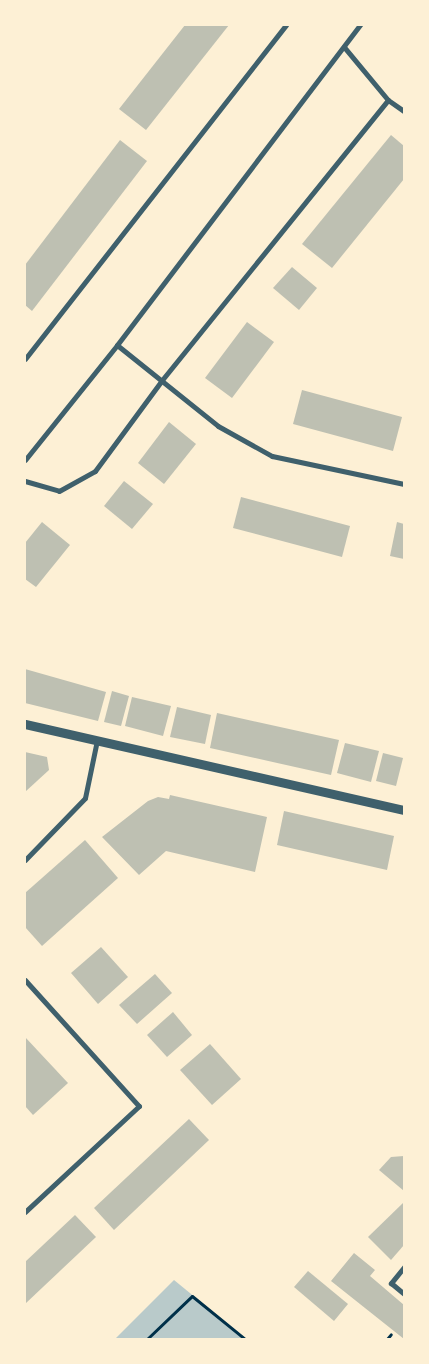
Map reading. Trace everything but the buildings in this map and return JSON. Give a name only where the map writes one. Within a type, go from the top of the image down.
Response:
[{"type":"street","points":[[25,359],[286,25]]},
{"type":"street","points":[[25,460],[117,345],[360,25]]},
{"type":"street","points":[[344,47],[388,100],[404,112]]},
{"type":"street","points":[[25,481],[59,491],[95,471],[162,380],[388,100]]},
{"type":"street","points":[[117,345],[218,426],[272,456],[404,484]]},
{"type":"street","points":[[25,724],[404,810]]},
{"type":"street","points":[[25,860],[85,798],[97,740]]},
{"type":"street","points":[[25,980],[139,1106],[25,1212]]},
{"type":"street","points":[[404,1267],[391,1283],[404,1294]]},
{"type":"path","points":[[147,1339],[192,1296],[245,1339]]},
{"type":"path","points":[[388,1339],[391,1334]]},
{"type":"shaded area","points":[[174,1280],[246,1339],[115,1339]]}]
